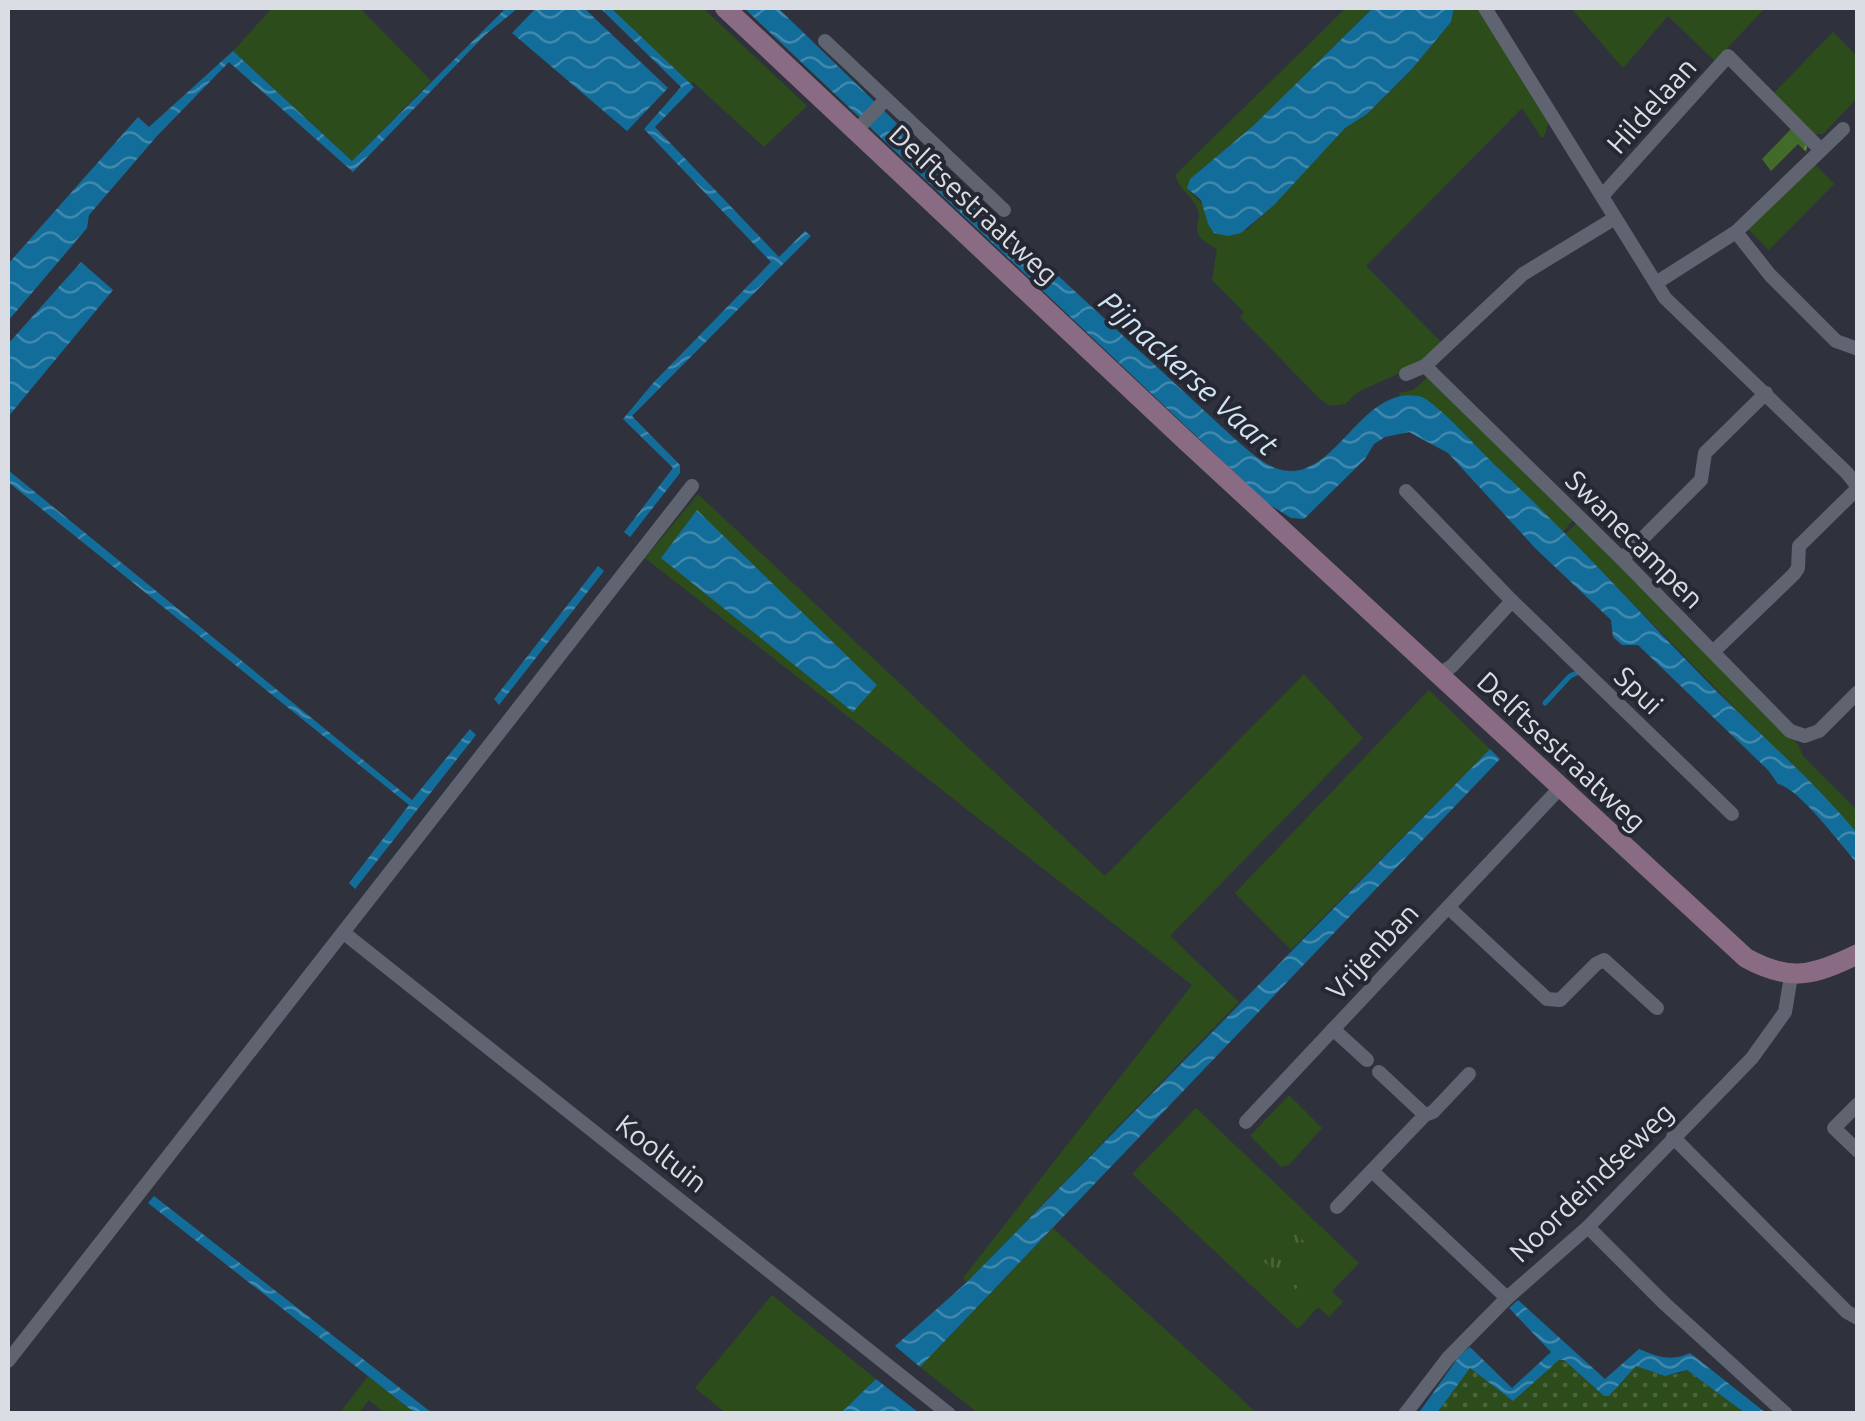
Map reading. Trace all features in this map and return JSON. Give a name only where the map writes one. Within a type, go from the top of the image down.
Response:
[{"type":"street","name":"Delftsestraatweg","points":[[725,8],[859,128],[1186,442],[1746,958],[1792,976]]},
{"type":"street","points":[[1485,8],[1665,298],[1749,382],[1766,393],[1858,488],[1799,546],[1794,574],[1712,652]]},
{"type":"street","name":"Delftsestraatweg","points":[[824,41],[884,102],[1004,210]]},
{"type":"street","name":"Hildelaan","points":[[1602,196],[1728,56],[1821,150]]},
{"type":"street","name":"Delftsestraatweg","points":[[859,128],[884,102]]},
{"type":"street","points":[[1656,283],[1736,232],[1843,128]]},
{"type":"street","points":[[1406,374],[1428,369],[1523,274],[1615,218]]},
{"type":"street","points":[[1736,232],[1770,275],[1836,341],[1856,346]]},
{"type":"street","name":"Swanecampen","points":[[1428,369],[1790,731],[1805,736],[1819,731],[1858,692]]},
{"type":"street","points":[[1622,559],[1701,480],[1705,453],[1766,393]]},
{"type":"street","points":[[8,1361],[692,486]]},
{"type":"street","name":"Spui","points":[[1406,491],[1512,601],[1732,814]]},
{"type":"street","points":[[1439,674],[1452,666],[1512,601]]},
{"type":"street","name":"Vrijenban","points":[[1246,1122],[1560,788]]},
{"type":"street","name":"Vrijenban","points":[[1448,907],[1552,1002],[1560,1000],[1604,960],[1657,1008]]},
{"type":"street","name":"Kooltuin","points":[[344,932],[949,1414]]},
{"type":"street","points":[[1792,976],[1811,973],[1858,954]]},
{"type":"street","name":"Noordeindseweg","points":[[1405,1414],[1448,1358],[1507,1298],[1588,1227],[1764,1044],[1785,1012],[1792,976]]},
{"type":"street","name":"Vrijenban","points":[[1333,1029],[1366,1060]]},
{"type":"street","points":[[1379,1072],[1425,1115]]},
{"type":"street","points":[[1338,1208],[1425,1115],[1433,1112],[1470,1074]]},
{"type":"street","points":[[1858,1104],[1834,1128],[1858,1150]]},
{"type":"street","points":[[1673,1137],[1856,1320]]},
{"type":"street","points":[[1372,1171],[1507,1298]]},
{"type":"street","points":[[1588,1227],[1664,1303],[1786,1414]]},
{"type":"green space","points":[[272,8],[360,8],[431,81],[352,161],[233,51]]},
{"type":"green space","points":[[612,8],[703,8],[807,106],[764,147],[693,82],[686,88]]},
{"type":"green space","points":[[1346,8],[1373,8],[1253,126],[1196,174],[1190,192],[1205,206],[1206,219],[1247,230],[1344,128],[1367,114],[1411,70],[1451,22],[1454,8],[1479,8],[1549,121],[1541,137],[1522,108],[1366,266],[1442,343],[1422,363],[1358,392],[1345,404],[1330,406],[1240,317],[1244,312],[1212,280],[1217,249],[1199,236],[1198,210],[1175,175]]},
{"type":"green space","points":[[1571,8],[1765,8],[1715,61],[1668,16],[1623,68]]},
{"type":"green space","points":[[1833,32],[1857,56],[1857,98],[1823,134],[1814,134],[1774,93]]},
{"type":"green space","points":[[1792,128],[1806,142],[1806,152],[1798,144],[1771,171],[1762,159]]},
{"type":"green space","points":[[1813,162],[1834,184],[1769,250],[1749,230],[1751,225]]},
{"type":"green space","points":[[1429,376],[1573,520],[1563,532],[1477,448],[1415,395],[1400,397],[1399,393],[1413,390]]},
{"type":"green space","points":[[698,494],[1105,876],[1304,674],[1363,738],[1170,936],[1239,1002],[967,1282],[963,1278],[1192,985],[645,558]]},
{"type":"green space","points":[[1577,523],[1798,744],[1803,756],[1857,810],[1857,833],[1565,534]]},
{"type":"green space","points":[[1429,690],[1490,749],[1291,950],[1235,893]]},
{"type":"green space","points":[[1289,1095],[1322,1128],[1289,1165],[1281,1167],[1250,1136]]},
{"type":"green space","points":[[1196,1108],[1359,1263],[1332,1291],[1343,1302],[1329,1317],[1318,1307],[1298,1329],[1132,1174]]},
{"type":"green space","points":[[1053,1228],[1256,1413],[978,1413],[920,1367]]},
{"type":"green space","points":[[1290,1228],[1323,1259],[1295,1290],[1261,1259]]},
{"type":"green space","points":[[772,1295],[876,1379],[841,1414],[726,1413],[695,1388]]},
{"type":"green space","points":[[1558,1360],[1564,1360],[1605,1396],[1636,1366],[1669,1375],[1687,1370],[1745,1413],[1437,1414],[1464,1371],[1470,1368],[1513,1401]]},
{"type":"green space","points":[[368,1376],[415,1413],[384,1413],[369,1400],[359,1413],[339,1414]]},
{"type":"water","points":[[506,8],[518,8],[485,35],[353,172],[229,62],[157,136],[89,215],[87,228],[8,321],[8,264],[138,117],[149,127],[233,51],[352,161]]},
{"type":"water","points":[[536,8],[584,8],[668,88],[627,131],[512,33]]},
{"type":"water","points":[[600,8],[611,8],[694,87],[655,127],[779,257],[805,231],[811,236],[632,416],[680,465],[680,473],[630,537],[624,532],[673,468],[623,419],[771,262],[644,129],[681,87]]},
{"type":"water","points":[[744,8],[778,8],[976,200],[1266,464],[1298,470],[1316,463],[1380,405],[1398,397],[1426,399],[1547,515],[1838,811],[1857,833],[1857,863],[1808,806],[1778,784],[1638,645],[1622,645],[1613,637],[1611,620],[1536,549],[1448,453],[1409,432],[1385,437],[1304,519],[1291,518],[1267,503]]},
{"type":"water","points":[[1373,8],[1454,8],[1451,22],[1411,70],[1367,114],[1345,128],[1274,205],[1241,233],[1214,233],[1201,200],[1187,188],[1190,179],[1253,126]]},
{"type":"water","points":[[81,262],[113,290],[8,417],[8,344]]},
{"type":"water","points":[[8,470],[412,800],[470,729],[476,735],[355,889],[349,883],[409,805],[8,482]]},
{"type":"water","points":[[697,510],[877,685],[853,712],[661,558]]},
{"type":"water","points":[[598,566],[604,571],[499,705],[494,699]]},
{"type":"water","points":[[1490,749],[1500,759],[920,1367],[895,1346],[967,1282]]},
{"type":"water","points":[[154,1196],[432,1413],[415,1413],[148,1203]]},
{"type":"water","points":[[1518,1300],[1605,1379],[1639,1349],[1664,1357],[1690,1353],[1766,1413],[1745,1413],[1687,1370],[1665,1376],[1636,1366],[1609,1396],[1604,1396],[1564,1360],[1559,1360],[1513,1401],[1470,1368],[1437,1413],[1418,1414],[1470,1347],[1512,1388],[1551,1352],[1509,1308]]},
{"type":"water","points":[[876,1379],[881,1383],[919,1413],[841,1413]]},
{"type":"waterway","points":[[1545,703],[1570,676],[1579,672]]},
{"type":"water label","name":"Pijnackerse Vaart","points":[[1189,373]]}]
